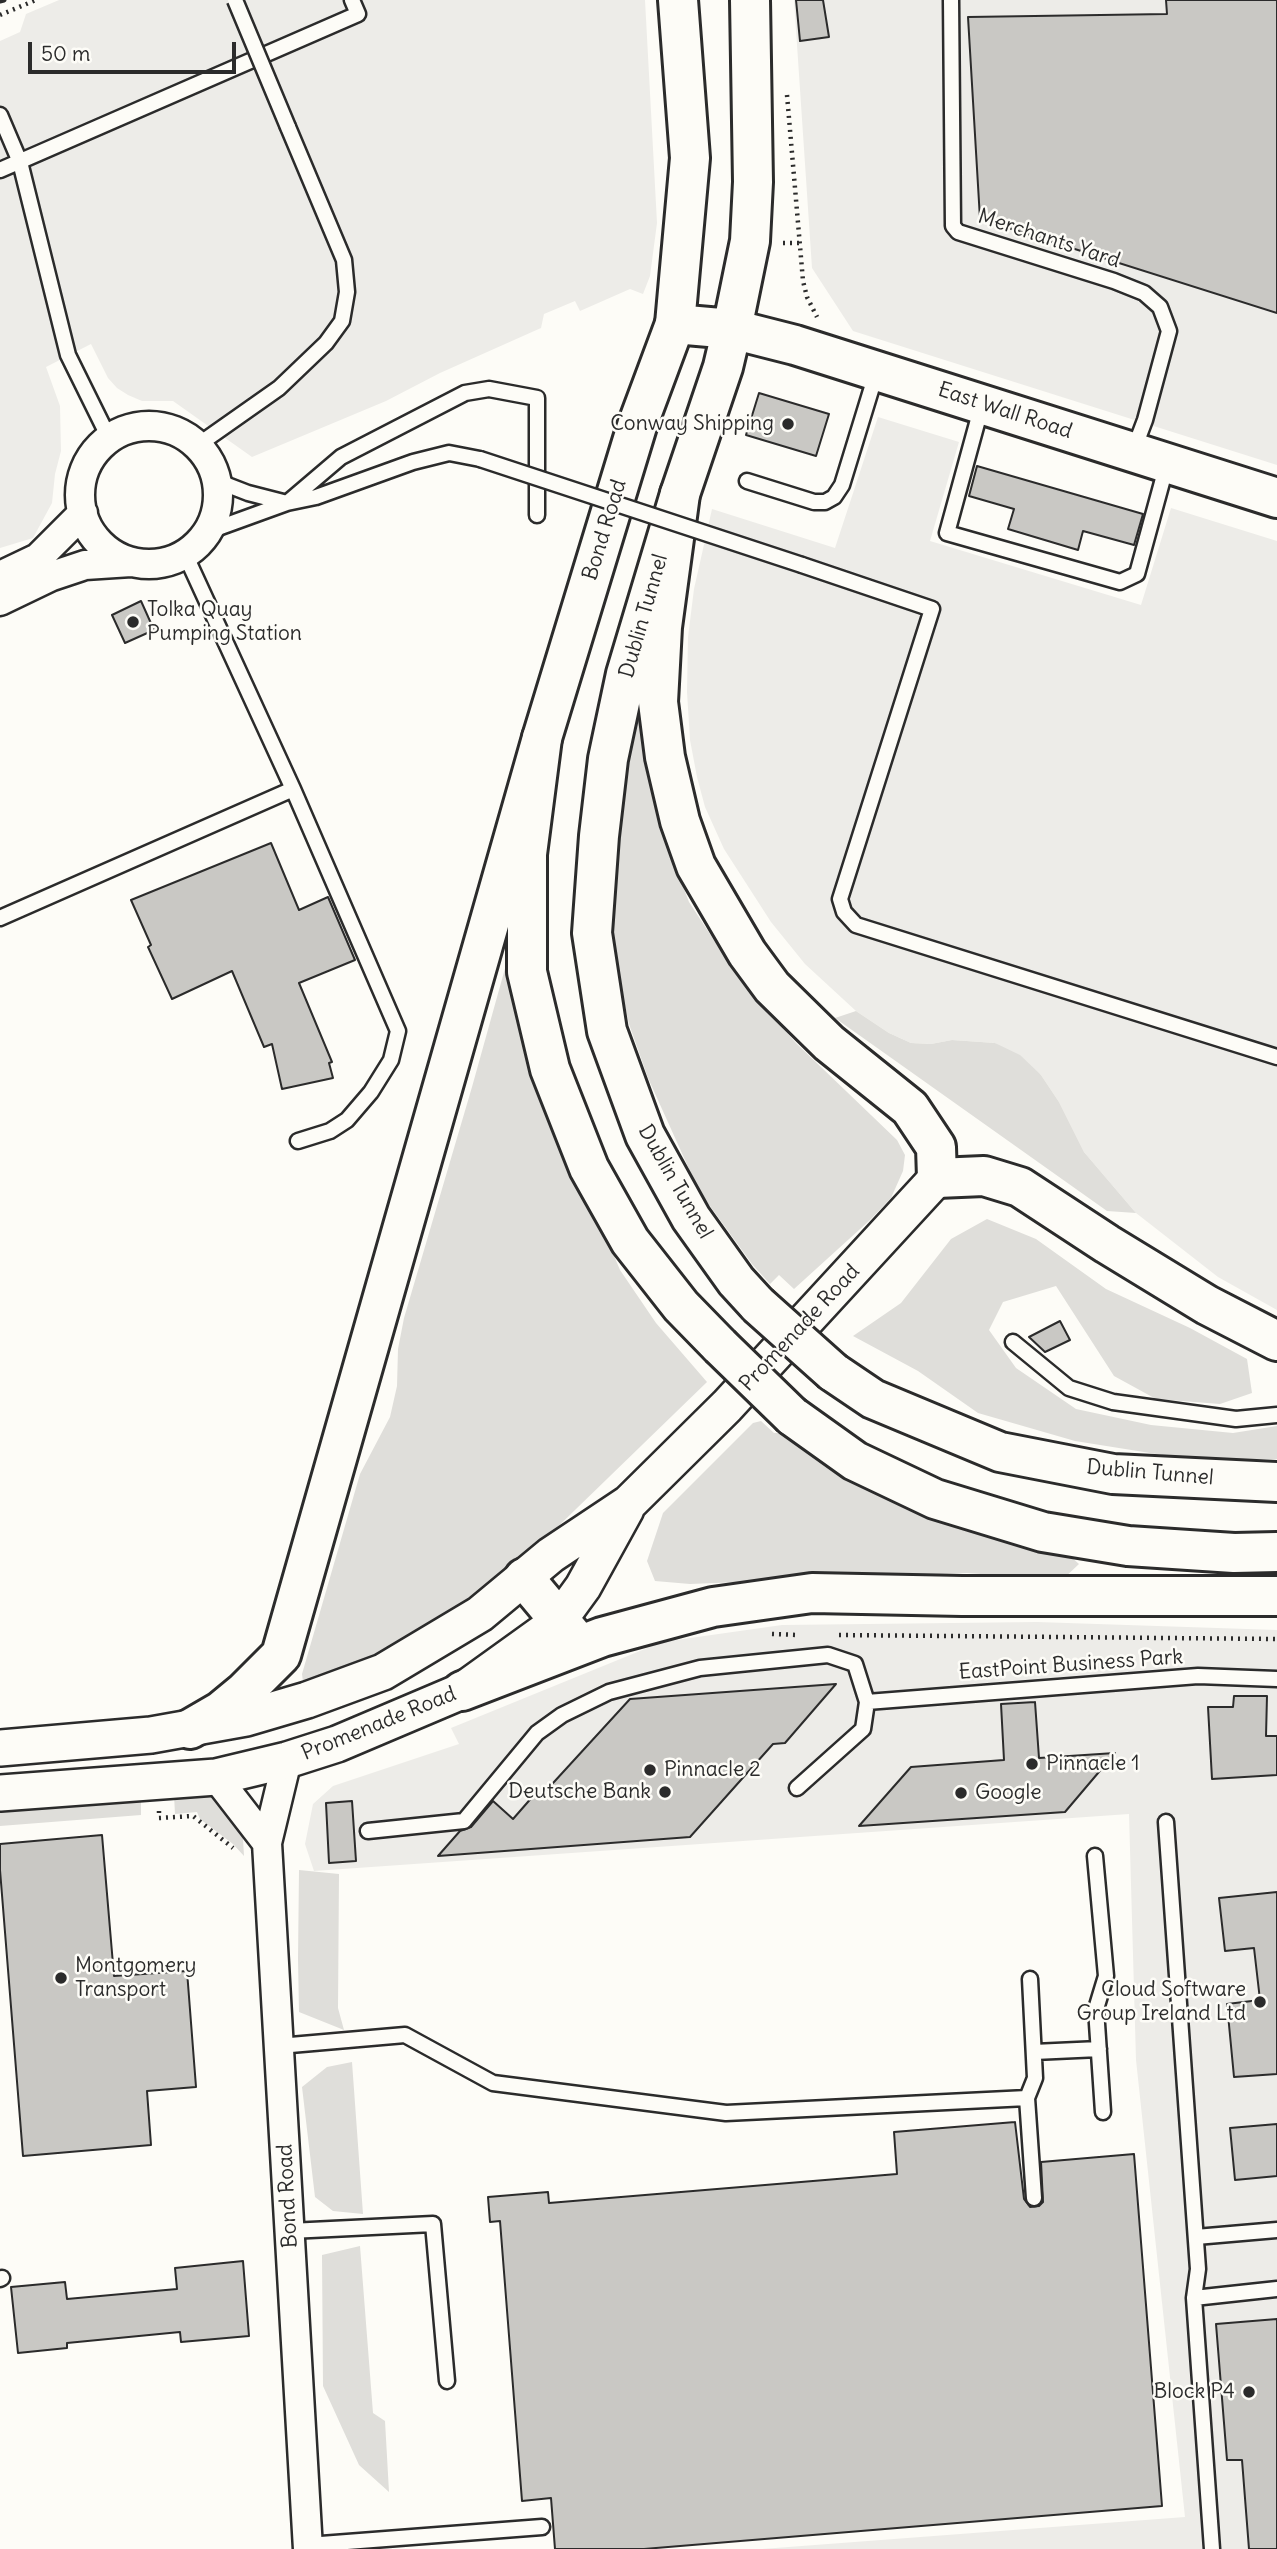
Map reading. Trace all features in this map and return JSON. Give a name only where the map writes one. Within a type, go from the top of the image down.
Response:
[{"type":"main road","points":[[675,324],[690,158],[678,0]]},
{"type":"main road","points":[[750,0],[753,182],[750,241],[723,367],[680,494],[662,626],[658,702],[665,757],[680,821],[696,866],[747,953],[772,987],[829,1043],[910,1108],[936,1147],[937,1178],[984,1176],[1020,1187],[1207,1305],[1277,1341]]},
{"type":"main road","name":"East Wall Road","points":[[675,324],[732,329],[795,345],[1277,498]]},
{"type":"main road","name":"Bond Road","points":[[542,738],[637,426],[675,324]]},
{"type":"main road","name":"Dublin Tunnel","points":[[680,494],[626,674],[611,747],[599,836],[592,933],[607,1031],[645,1135],[691,1218],[736,1281],[758,1305],[833,1372],[873,1399],[1000,1452],[1113,1474],[1277,1482]]},
{"type":"main road","points":[[542,738],[527,854],[527,972],[550,1069],[589,1168],[630,1241],[681,1306],[792,1416],[855,1461],[936,1499],[1043,1532],[1128,1546],[1234,1553],[1277,1552]]},
{"type":"main road","points":[[190,1729],[221,1711],[281,1655],[542,738]]},
{"type":"main road","points":[[524,1578],[569,1631],[601,1637],[713,1607],[812,1594],[1277,1595]]},
{"type":"main road","points":[[462,1691],[569,1631]]},
{"type":"street","points":[[0,601],[52,576],[85,565],[170,561],[186,554],[207,532],[218,505],[217,481],[212,465],[198,445],[179,432],[154,425],[133,427],[109,438],[89,460],[81,480],[80,497],[90,531],[103,547],[131,562]]},
{"type":"street","points":[[0,576],[38,558],[83,513]]},
{"type":"street","name":"Promenade Road","points":[[0,1748],[151,1735],[246,1718],[307,1700],[383,1672],[480,1614],[551,1555],[629,1503],[727,1406],[937,1178]]},
{"type":"street","name":"Promenade Road","points":[[569,1631],[583,1587],[629,1503]]},
{"type":"street","name":"Promenade Road","points":[[0,1793],[216,1777],[287,1760],[337,1744],[462,1691]]},
{"type":"street","name":"Bond Road","points":[[287,1760],[267,1843],[308,2547]]},
{"type":"street","points":[[216,1777],[267,1843]]},
{"type":"lane","points":[[198,445],[279,388],[326,343],[342,321],[347,292],[344,260],[235,0]]},
{"type":"lane","points":[[0,170],[358,14],[352,0]]},
{"type":"lane","name":"Merchants Yard","points":[[951,0],[953,226],[958,232],[1114,281],[1144,293],[1160,307],[1169,331],[1145,420],[1150,457]]},
{"type":"lane","points":[[0,115],[20,162],[68,355],[109,438]]},
{"type":"lane","points":[[747,481],[814,502],[825,502],[834,497],[842,485],[877,371]]},
{"type":"lane","points":[[287,503],[341,457],[465,393],[489,389],[537,397],[537,515]]},
{"type":"lane","points":[[983,403],[947,533],[1119,582],[1137,573],[1150,457]]},
{"type":"lane","points":[[207,532],[287,503],[316,497],[413,462],[449,453],[480,458],[932,610],[840,899],[844,912],[856,925],[1277,1057]]},
{"type":"lane","points":[[217,481],[248,493],[287,503]]},
{"type":"lane","points":[[186,554],[293,789],[397,1031],[391,1060],[371,1092],[347,1120],[330,1131],[298,1141]]},
{"type":"lane","points":[[0,918],[293,789]]},
{"type":"lane","points":[[1013,1342],[1069,1388],[1114,1402],[1236,1419],[1277,1415]]},
{"type":"lane","points":[[368,1831],[464,1822],[537,1733],[562,1715],[609,1692],[700,1668],[828,1655],[855,1664],[867,1702],[863,1729],[797,1788]]},
{"type":"lane","name":"EastPoint Business Park","points":[[867,1702],[1198,1676],[1277,1679]]},
{"type":"lane","points":[[1166,1822],[1196,2237],[1198,2269],[1195,2298],[1212,2549]]},
{"type":"lane","points":[[1095,1856],[1106,1976],[1096,2009],[1103,2112]]},
{"type":"lane","points":[[1030,1979],[1035,2078],[1027,2098],[1034,2198]]},
{"type":"lane","points":[[279,2046],[405,2035],[493,2083],[726,2113],[1027,2098]]},
{"type":"lane","points":[[1034,2052],[1099,2049]]},
{"type":"lane","points":[[290,2231],[433,2224],[447,2381]]},
{"type":"lane","points":[[1196,2237],[1277,2230]]},
{"type":"lane","points":[[1195,2298],[1277,2289]]},
{"type":"lane","points":[[308,2547],[542,2527]]},
{"type":"path","points":[[0,15],[36,0]]},
{"type":"path","points":[[786,84],[807,298],[819,320]]},
{"type":"path","points":[[775,242],[800,243]]},
{"type":"path","points":[[760,1634],[800,1634]]},
{"type":"path","points":[[827,1635],[1277,1639]]},
{"type":"shaded area","points":[[59,0],[645,0],[657,223],[650,276],[643,294],[630,289],[580,311],[575,301],[544,314],[541,328],[440,373],[386,401],[252,457],[173,401],[142,401],[117,388],[108,378],[91,344],[46,367],[60,406],[61,451],[52,503],[33,538],[0,548],[0,41],[20,32],[26,14]]},
{"type":"shaded area","points":[[794,0],[1277,0],[1277,465],[853,331],[812,268]]},
{"type":"shaded area","points":[[878,417],[959,442],[930,541],[1141,605],[1171,508],[1277,541],[1277,1310],[1218,1277],[1136,1213],[1084,1152],[1059,1102],[1041,1075],[995,1043],[952,1040],[931,1044],[911,1043],[889,1033],[856,1011],[805,964],[771,922],[724,849],[705,807],[690,740],[688,637],[694,589],[712,509],[835,548]]},
{"type":"shaded area","points":[[639,691],[646,761],[665,840],[689,902],[738,977],[796,1043],[897,1140],[905,1155],[903,1171],[891,1198],[794,1289],[779,1275],[770,1284],[752,1264],[699,1191],[648,1078],[629,1024],[613,952],[610,889],[614,833]]},
{"type":"shaded area","points":[[509,954],[591,1201],[620,1270],[656,1323],[707,1382],[542,1542],[468,1602],[400,1642],[335,1674],[310,1683],[303,1682],[302,1674],[360,1474],[390,1417],[397,1386],[398,1349],[404,1318]]},
{"type":"shaded area","points":[[856,1011],[889,1033],[911,1043],[931,1044],[952,1040],[995,1043],[1020,1055],[1041,1075],[1059,1102],[1084,1152],[1136,1213],[1107,1211],[835,1018]]},
{"type":"shaded area","points":[[987,1219],[1036,1239],[1106,1289],[1190,1328],[1247,1359],[1252,1393],[1220,1404],[1156,1399],[1114,1376],[1056,1286],[1003,1302],[989,1330],[1016,1368],[1076,1409],[1151,1425],[1233,1433],[1277,1426],[1277,1459],[1194,1460],[1075,1441],[978,1413],[918,1371],[853,1336],[901,1303],[951,1239]]},
{"type":"shaded area","points":[[761,1421],[774,1433],[779,1433],[821,1456],[1070,1556],[1079,1564],[1062,1580],[967,1573],[690,1584],[655,1581],[647,1561],[663,1513],[753,1423]]},
{"type":"shaded area","points":[[1037,1622],[1277,1630],[1277,2549],[762,2549],[1185,2517],[1136,2060],[1129,1814],[314,1871],[305,1844],[313,1804],[333,1786],[459,1744],[451,1728],[662,1642],[782,1625]]},
{"type":"shaded area","points":[[209,1794],[229,1805],[242,1822],[244,1856],[233,1844],[200,1819],[197,1812],[175,1814],[174,1795]]},
{"type":"shaded area","points":[[141,1797],[141,1815],[0,1826],[0,1807]]},
{"type":"shaded area","points":[[299,1870],[339,1874],[338,2008],[344,2030],[299,2012]]},
{"type":"shaded area","points":[[352,2062],[363,2214],[333,2211],[315,2197],[302,2087],[327,2067]]},
{"type":"shaded area","points":[[360,2246],[373,2413],[385,2421],[389,2492],[359,2465],[323,2386],[322,2255]]},
{"type":"building","points":[[796,0],[823,0],[829,37],[800,41]]},
{"type":"building","points":[[1166,0],[1277,0],[1277,313],[980,219],[968,17],[1167,14]]},
{"type":"building","name":"Conway Shipping","points":[[759,393],[829,414],[816,456],[746,435]]},
{"type":"building","points":[[977,466],[1143,514],[1134,545],[1083,531],[1078,550],[1008,529],[1014,509],[969,496]]},
{"type":"building","name":"Tolka Quay Pumping Station","points":[[141,601],[154,630],[125,643],[112,615]]},
{"type":"building","points":[[271,843],[299,910],[328,897],[355,960],[299,983],[332,1062],[329,1063],[333,1078],[282,1089],[272,1044],[264,1047],[232,971],[172,999],[148,947],[151,945],[131,900]]},
{"type":"building","points":[[1060,1321],[1070,1340],[1045,1352],[1029,1337]]},
{"type":"building","name":"Pinnacle 2","points":[[836,1684],[785,1743],[773,1744],[690,1837],[438,1856],[460,1831],[471,1827],[493,1801],[513,1819],[534,1795],[543,1794],[630,1699]]},
{"type":"building","points":[[1234,1696],[1267,1696],[1266,1736],[1277,1736],[1277,1775],[1212,1779],[1208,1707],[1233,1707]]},
{"type":"building","name":"Pinnacle 1","points":[[1035,1702],[1039,1758],[1115,1753],[1065,1812],[859,1826],[911,1767],[1004,1760],[1001,1704]]},
{"type":"building","points":[[352,1801],[356,1861],[329,1863],[326,1803]]},
{"type":"building","name":"Montgomery Transport","points":[[102,1835],[114,1976],[187,1971],[196,2087],[147,2091],[151,2145],[23,2156],[0,1844]]},
{"type":"building","name":"Cloud Software Group Ireland Ltd","points":[[1277,1892],[1277,2074],[1234,2077],[1227,2004],[1260,2000],[1254,1948],[1225,1951],[1219,1898]]},
{"type":"building","points":[[1015,2122],[1024,2199],[1030,2207],[1039,2206],[1043,2202],[1041,2162],[1134,2154],[1162,2506],[644,2549],[555,2549],[551,2498],[522,2501],[500,2221],[490,2222],[488,2197],[548,2192],[549,2203],[897,2174],[894,2132]]},
{"type":"building","points":[[1277,2124],[1277,2176],[1235,2180],[1230,2128]]},
{"type":"building","points":[[243,2261],[249,2336],[181,2342],[180,2332],[67,2343],[67,2348],[18,2353],[11,2287],[65,2282],[67,2299],[177,2289],[175,2268]]},
{"type":"building","name":"Block P4","points":[[1277,2319],[1277,2549],[1249,2549],[1242,2460],[1227,2460],[1216,2324]]},
{"type":"railway","points":[[0,1],[4,0]]},
{"type":"place","name":"Conway Shipping","points":[[788,424]]},
{"type":"place","name":"Tolka Quay Pumping Station","points":[[133,622]]},
{"type":"place","name":"Pinnacle 1","points":[[1032,1764]]},
{"type":"place","name":"Pinnacle 2","points":[[650,1770]]},
{"type":"place","name":"Deutsche Bank","points":[[665,1792]]},
{"type":"place","name":"Google","points":[[961,1793]]},
{"type":"place","name":"Montgomery Transport","points":[[61,1978]]},
{"type":"place","name":"Cloud Software Group Ireland Ltd","points":[[1260,2002]]},
{"type":"place","name":"Block P4","points":[[1249,2392]]}]
